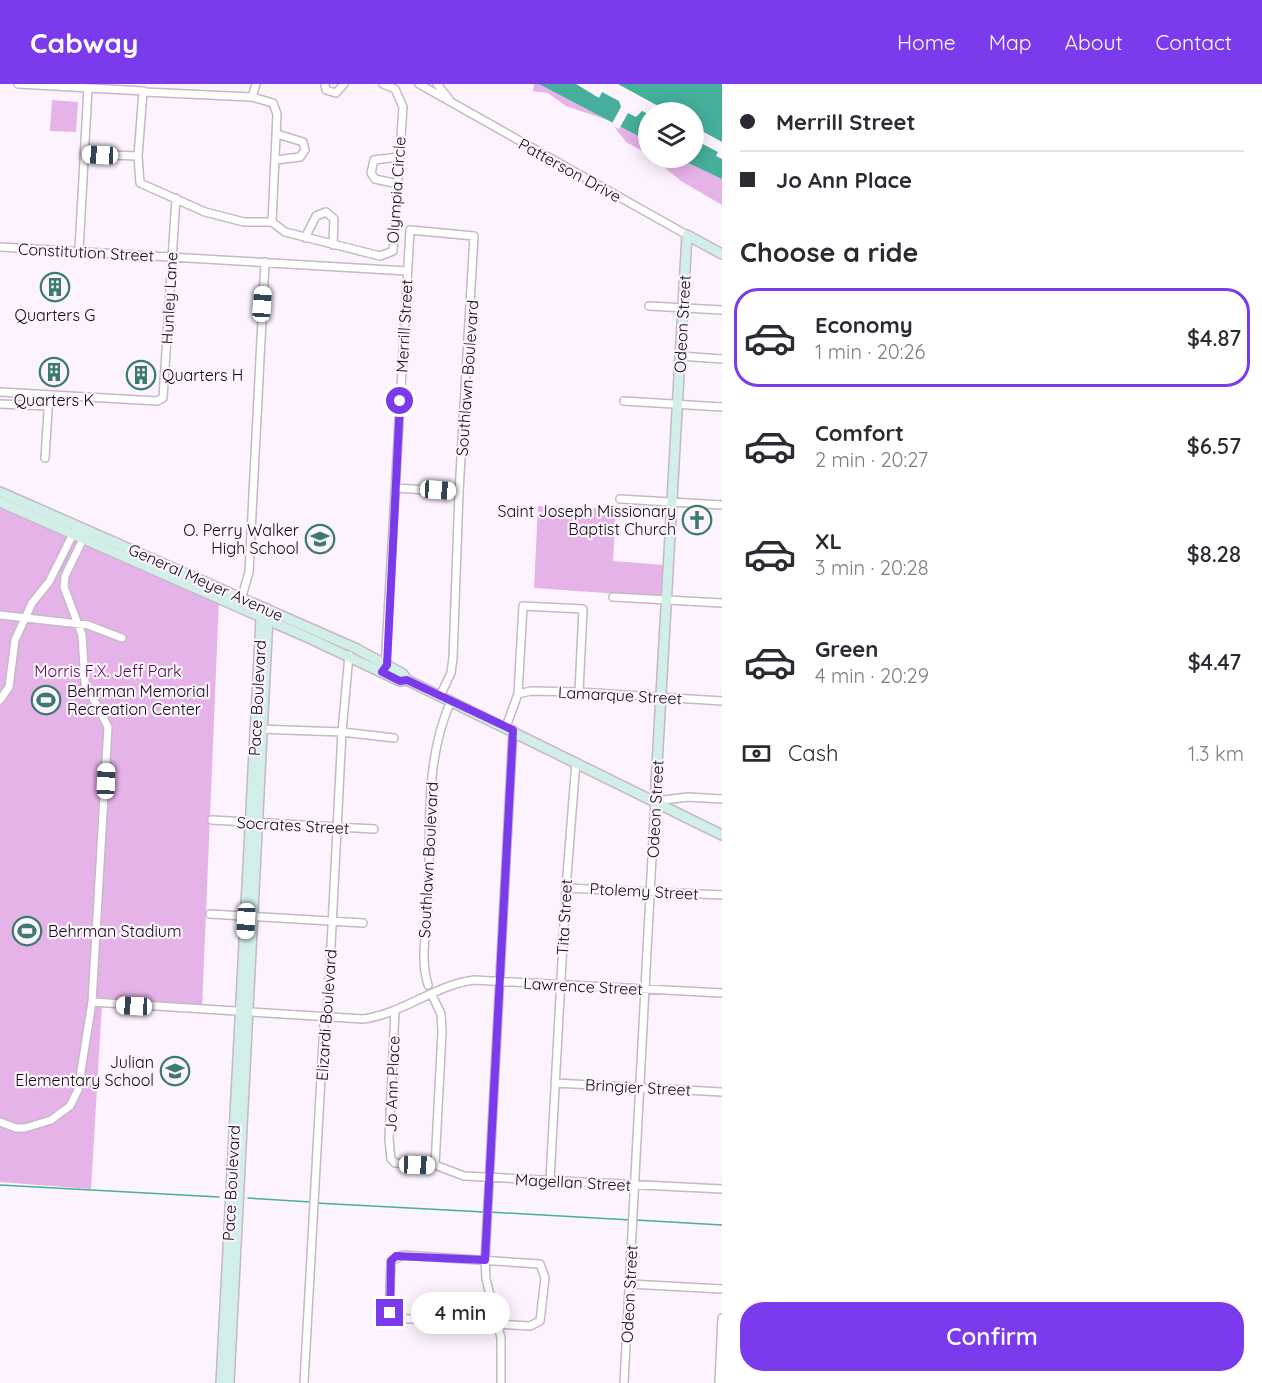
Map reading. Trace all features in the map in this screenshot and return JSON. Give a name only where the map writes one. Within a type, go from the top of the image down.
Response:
[{"type":"street","points":[[18,84],[252,97],[267,100],[275,106],[277,134],[272,222],[244,222],[216,215],[176,198],[147,189],[140,183],[138,156],[143,92]]},
{"type":"street","points":[[181,93],[182,84]]},
{"type":"street","points":[[252,97],[256,84]]},
{"type":"street","points":[[325,84],[326,90],[336,93],[344,84]]},
{"type":"street","name":"Olympia Circle","points":[[272,222],[285,232],[380,256],[393,251],[402,100],[395,89],[383,84]]},
{"type":"street","name":"Patterson Drive","points":[[418,84],[722,254]]},
{"type":"street","points":[[437,84],[452,104]]},
{"type":"street","points":[[79,250],[88,88]]},
{"type":"street","points":[[276,160],[300,157],[305,150],[303,142],[277,134]]},
{"type":"street","points":[[85,154],[138,156]]},
{"type":"street","points":[[398,157],[374,160],[371,173],[375,179],[398,184]]},
{"type":"street","name":"Hunley Lane","points":[[49,395],[157,401],[163,398],[176,198]]},
{"type":"street","points":[[306,238],[319,213],[330,213],[334,219],[333,244]]},
{"type":"street","name":"Merrill Street","points":[[384,669],[410,230],[474,236]]},
{"type":"street","name":"Odeon Street","points":[[624,1383],[687,235]]},
{"type":"street","name":"Southlawn Boulevard","points":[[440,696],[451,674],[453,658],[459,492],[474,236]]},
{"type":"street","name":"Constitution Street","points":[[0,247],[407,271]]},
{"type":"street","points":[[237,607],[242,598],[249,572],[265,262]]},
{"type":"street","points":[[649,306],[722,310]]},
{"type":"street","points":[[680,356],[722,358]]},
{"type":"street","points":[[0,392],[49,395],[45,458]]},
{"type":"street","points":[[624,401],[722,407]]},
{"type":"street","points":[[0,404],[48,406]]},
{"type":"street","points":[[395,488],[459,492]]},
{"type":"street","name":"General Meyer Avenue","points":[[0,492],[78,525],[85,534],[237,607],[352,652]]},
{"type":"street","points":[[620,499],[722,505]]},
{"type":"street","name":"General Meyer Avenue","points":[[0,502],[73,534],[85,534],[266,608],[384,669],[403,674],[407,680],[722,835]]},
{"type":"street","points":[[0,700],[9,687],[12,651],[32,603],[49,582],[78,525]]},
{"type":"street","points":[[0,1122],[16,1128],[38,1125],[62,1114],[70,1106],[78,1090],[92,1002],[108,727],[85,683],[84,645],[64,587],[65,576],[85,534]]},
{"type":"street","points":[[613,597],[722,603]]},
{"type":"street","points":[[501,1383],[502,1354],[499,1325],[486,1279],[485,1260],[509,729],[518,694],[523,606],[583,609],[579,692]]},
{"type":"street","name":"Pace Boulevard","points":[[225,1380],[266,608]]},
{"type":"street","points":[[0,615],[77,623],[102,629],[122,638]]},
{"type":"street","name":"Elizardi Boulevard","points":[[304,1383],[339,827],[342,732],[352,652]]},
{"type":"street","name":"Lamarque Street","points":[[518,694],[531,691],[579,692],[722,701]]},
{"type":"street","name":"Southlawn Boulevard","points":[[428,985],[423,955],[433,768],[441,723],[451,702]]},
{"type":"street","points":[[260,729],[342,732],[394,738]]},
{"type":"street","name":"Tita Street","points":[[550,1180],[566,888],[576,762]]},
{"type":"street","points":[[655,801],[722,799]]},
{"type":"street","name":"Socrates Street","points":[[212,820],[374,829]]},
{"type":"street","name":"Ptolemy Street","points":[[566,888],[722,895]]},
{"type":"street","points":[[210,914],[363,923]]},
{"type":"street","name":"Lawrence Street","points":[[92,1002],[363,1019],[378,1017],[463,981],[722,993]]},
{"type":"street","points":[[432,995],[441,1014],[442,1032],[435,1165]]},
{"type":"street","name":"Jo Ann Place","points":[[391,1159],[389,1127],[395,1010]]},
{"type":"street","name":"Bringier Street","points":[[555,1083],[722,1092]]},
{"type":"street","name":"Magellan Street","points":[[391,1159],[396,1163],[435,1165],[458,1175],[489,1178],[722,1190]]},
{"type":"street","points":[[400,1255],[485,1260],[542,1266],[545,1278],[542,1314],[538,1324],[530,1326],[406,1320],[391,1316],[389,1292],[391,1261],[400,1255]]},
{"type":"street","points":[[630,1284],[722,1289]]},
{"type":"street","points":[[719,1383],[722,1318]]},
{"type":"green space","points":[[534,84],[550,84],[638,124],[638,149],[626,142],[610,121],[566,106],[548,93],[533,91]]},
{"type":"green space","points":[[52,100],[78,102],[76,132],[50,131]]},
{"type":"green space","points":[[704,163],[722,172],[722,205],[681,181],[665,168],[704,168]]},
{"type":"green space","points":[[538,506],[616,509],[613,561],[665,565],[663,597],[534,588]]},
{"type":"green space","name":"Morris F.X. Jeff Park","points":[[0,507],[219,599],[202,1009],[102,1004],[91,1189],[0,1182]]},
{"type":"shaded area","points":[[539,84],[722,84],[722,179],[699,168],[704,168],[704,102],[638,102],[638,136]]},
{"type":"pier","points":[[576,84],[618,84],[651,102],[638,102],[638,115],[636,117],[628,113],[619,129],[611,125],[621,107],[619,101],[602,92],[599,98]]},
{"type":"pier","points":[[704,132],[722,142],[722,159],[716,156],[718,152],[704,145]]},
{"type":"waterway","points":[[0,1185],[219,1197]]},
{"type":"waterway","points":[[248,1198],[311,1202]]},
{"type":"waterway","points":[[316,1203],[484,1212]]},
{"type":"waterway","points":[[489,1212],[631,1220]]},
{"type":"waterway","points":[[636,1220],[722,1225]]},
{"type":"place","name":"Quarters G","points":[[55,287]]},
{"type":"place","name":"Quarters K","points":[[54,372]]},
{"type":"place","name":"Quarters H","points":[[141,375]]},
{"type":"place","name":"Saint Joseph Missionary Baptist Church","points":[[697,520]]},
{"type":"place","name":"O. Perry Walker High School","points":[[320,539]]},
{"type":"place","name":"Behrman Memorial Recreation Center","points":[[46,700]]},
{"type":"place","name":"Behrman Stadium","points":[[27,931]]},
{"type":"place","name":"Julian Elementary School","points":[[175,1071]]},
{"type":"route","points":[[390,1313],[391,1261],[396,1256],[485,1260],[513,730],[407,680],[400,681],[382,672],[387,665],[400,401]]}]
